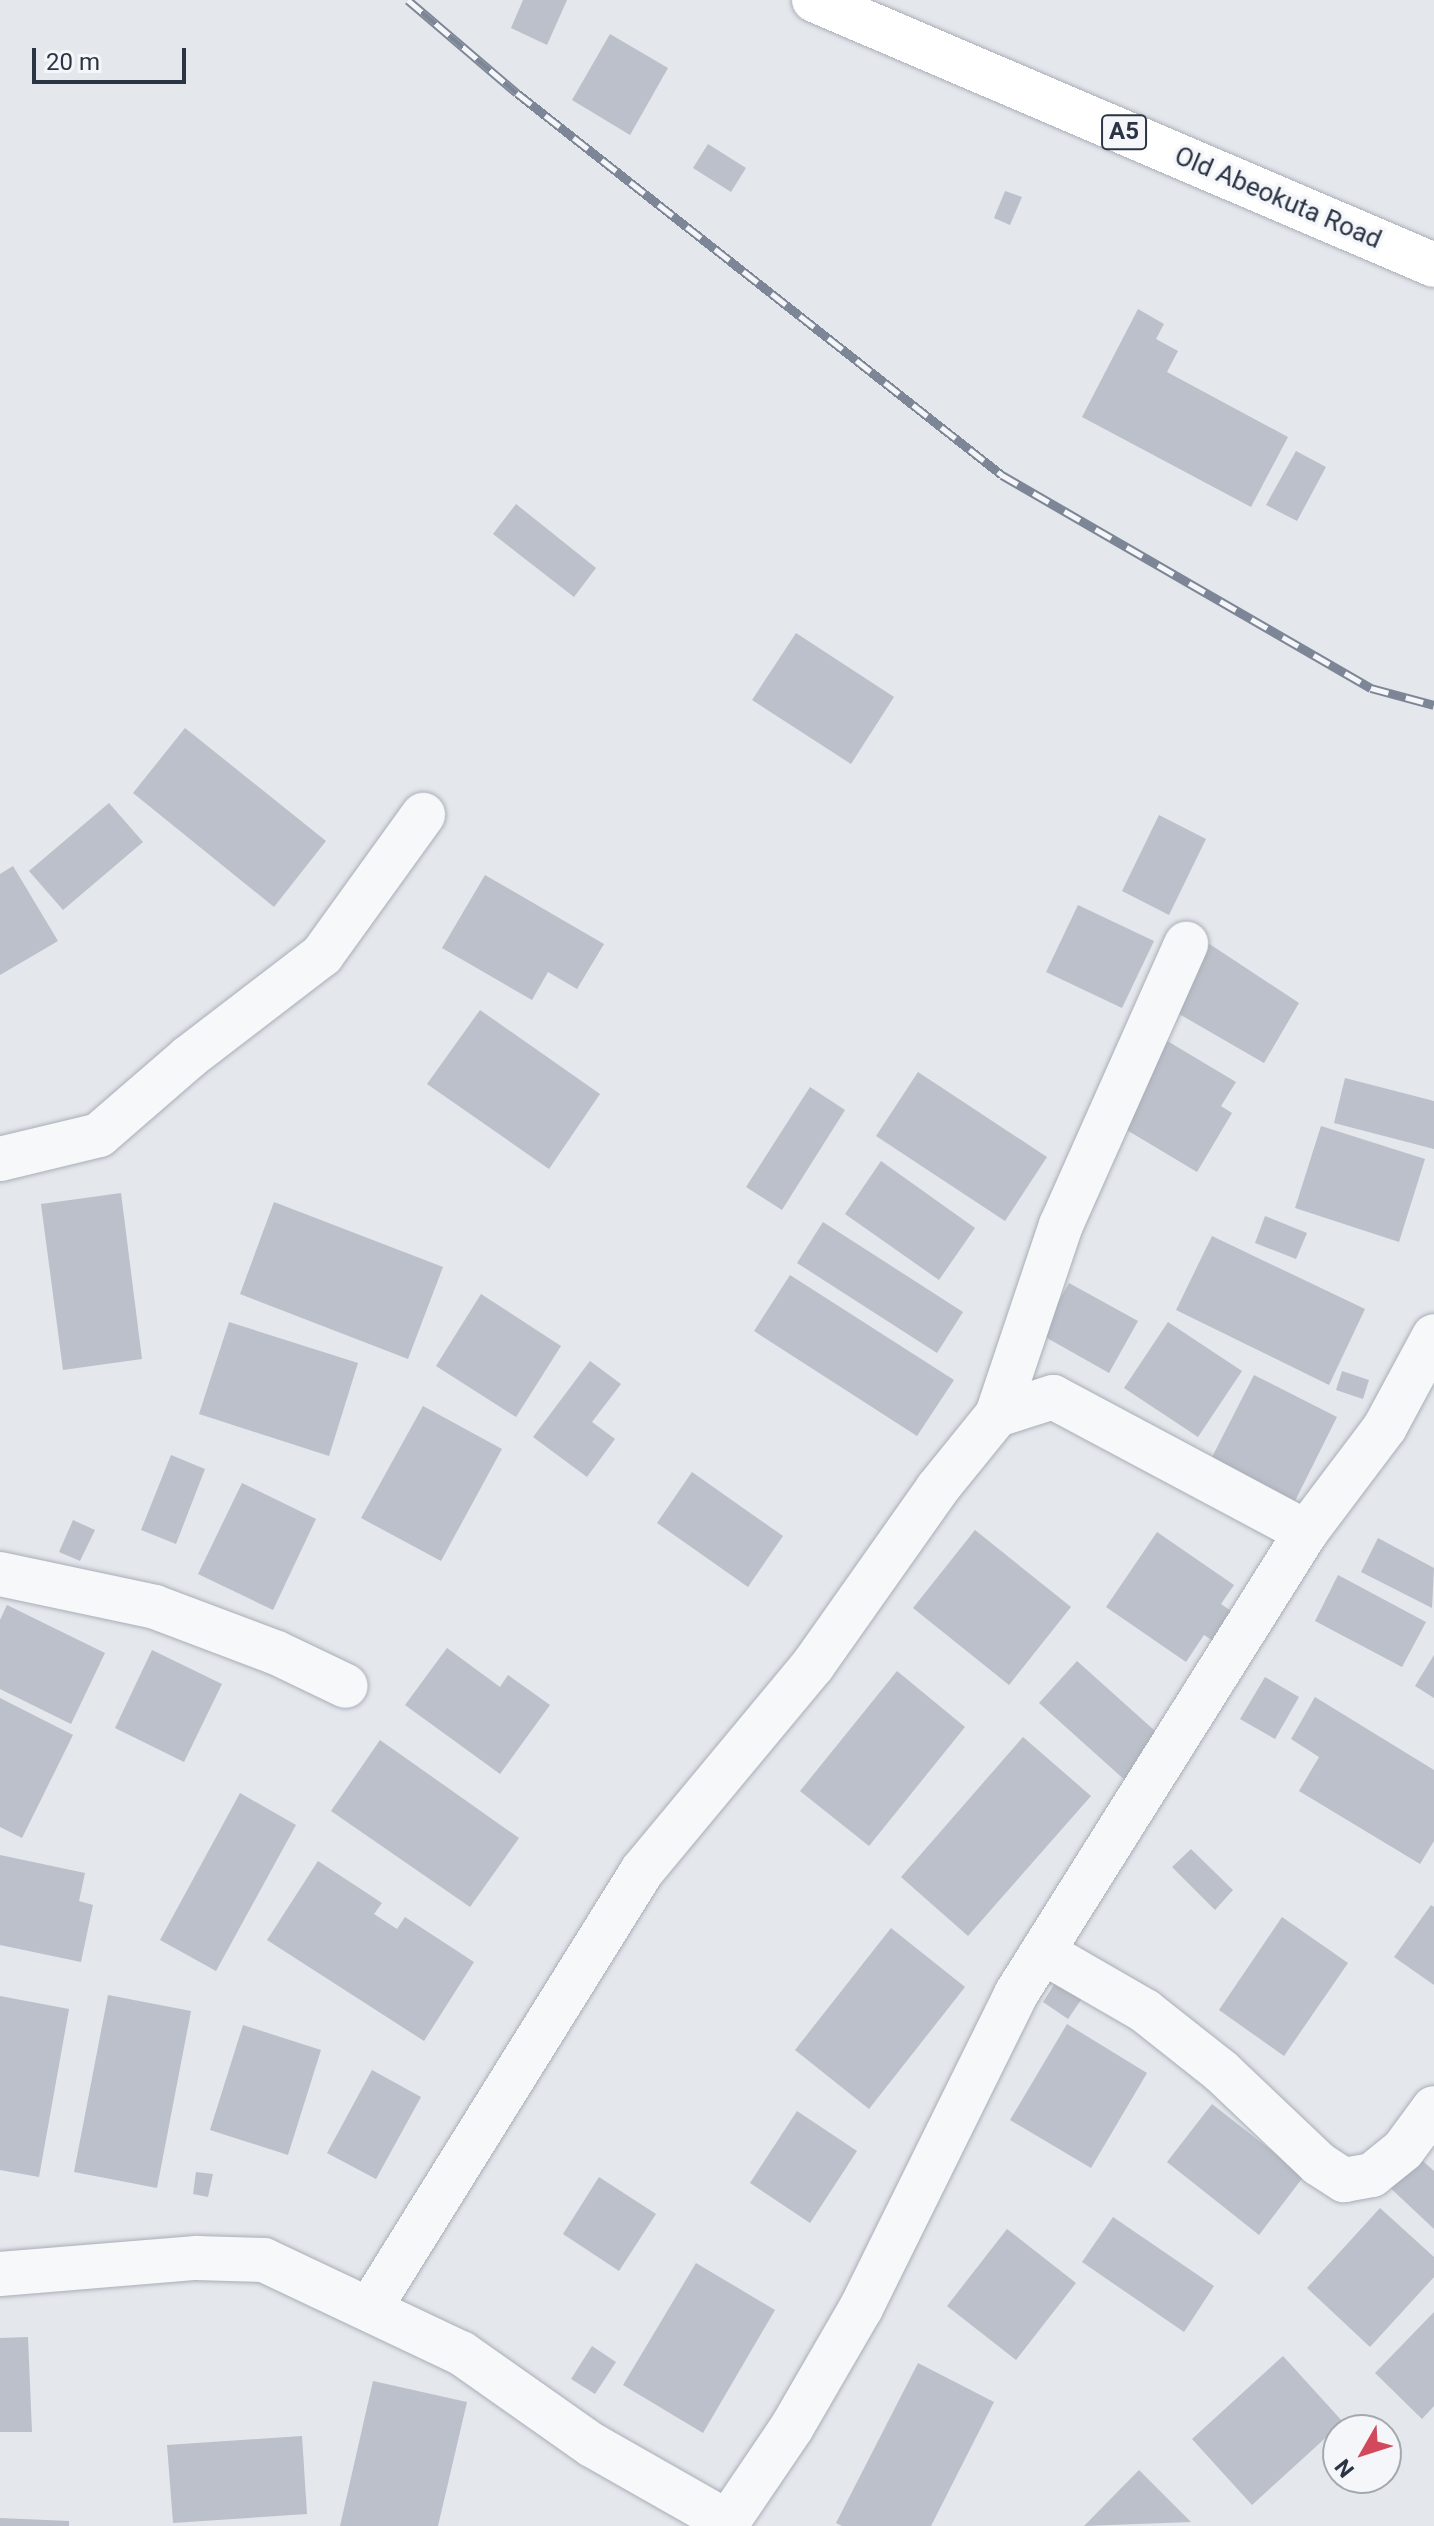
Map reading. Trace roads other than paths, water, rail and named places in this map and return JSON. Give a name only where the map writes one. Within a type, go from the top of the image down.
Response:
[{"type":"highway","name":"Old Abeokuta Road","points":[[814,0],[1434,265]]},
{"type":"street","points":[[0,1159],[99,1135],[189,1057],[322,955],[423,815]]},
{"type":"street","points":[[370,2308],[642,1871],[813,1665],[937,1489],[997,1415],[1061,1225],[1186,944]]},
{"type":"street","points":[[0,2274],[196,2258],[264,2260],[461,2353],[592,2445],[724,2523],[792,2427],[861,2308],[1000,2023],[1306,1532],[1385,1427],[1434,1336]]},
{"type":"street","points":[[997,1415],[1053,1397],[1306,1532]]},
{"type":"street","points":[[0,1574],[155,1607],[277,1653],[346,1686]]},
{"type":"street","points":[[1043,1952],[1145,2011],[1221,2071],[1319,2164],[1344,2180],[1372,2175],[1403,2150],[1434,2108]]},
{"type":"railway","points":[[408,0],[517,93],[1002,475],[1371,688],[1434,705]]}]
